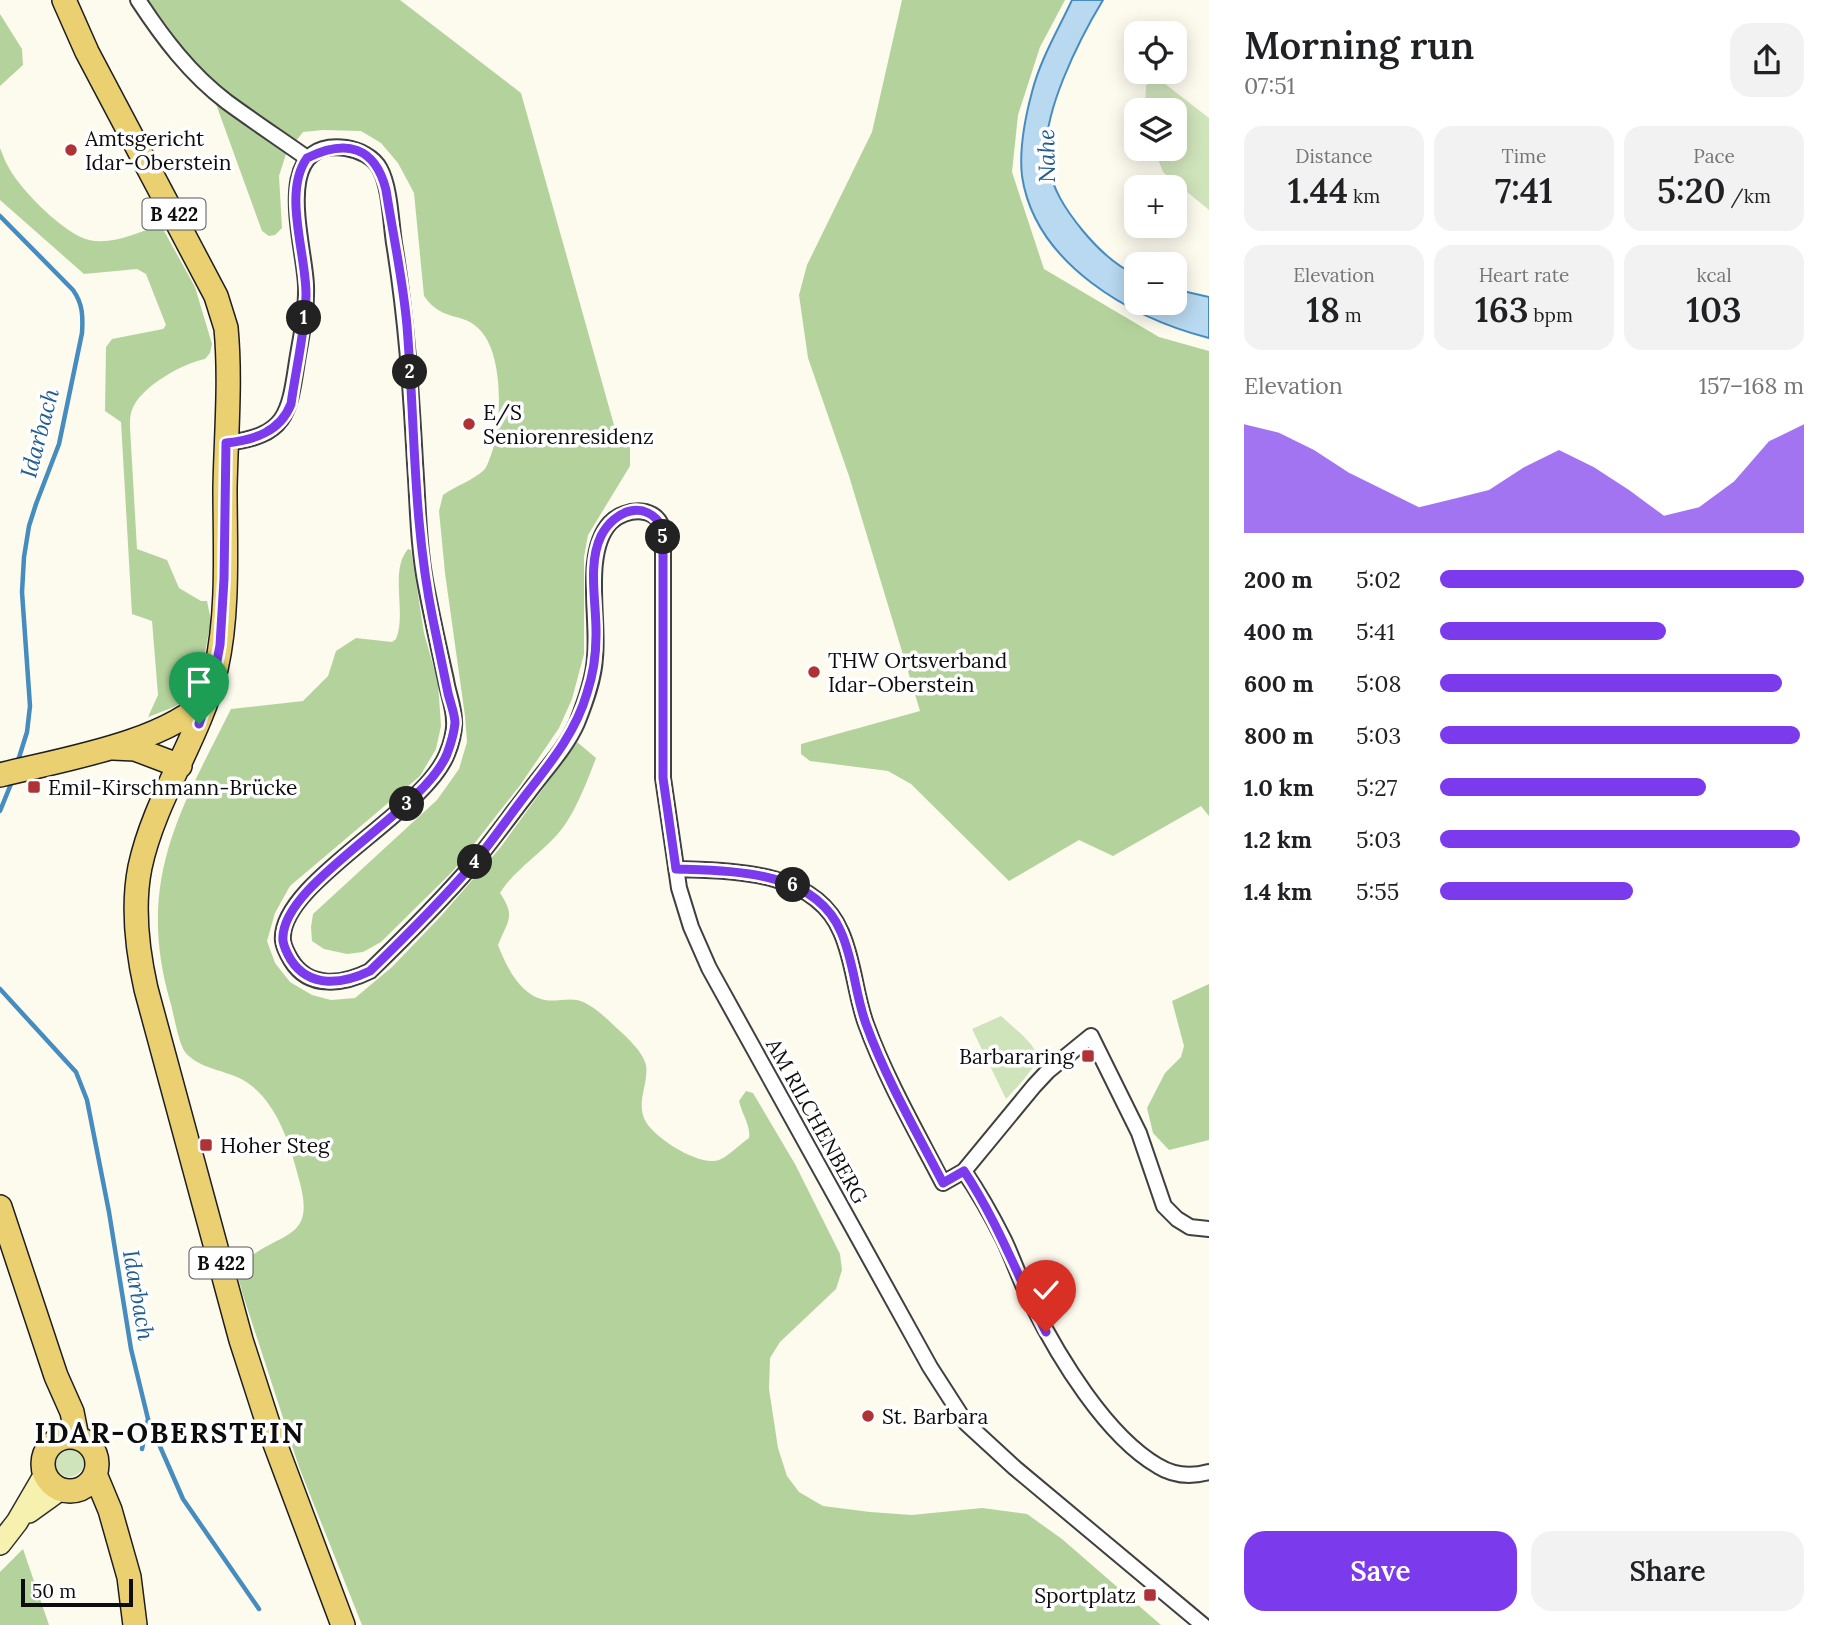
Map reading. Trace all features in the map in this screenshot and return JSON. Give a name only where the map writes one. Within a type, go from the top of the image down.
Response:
[{"type":"main road","name":"B 422","points":[[64,0],[87,52],[165,197],[221,309],[227,341],[224,579],[220,645],[208,698],[155,820],[141,867],[136,914],[140,964],[240,1340],[271,1433],[343,1625]]},
{"type":"main road","points":[[0,775],[150,734],[191,713],[208,698]]},
{"type":"main road","points":[[103,748],[135,749],[180,766],[180,758],[173,744],[159,735],[150,734]]},
{"type":"main road","points":[[0,1207],[56,1376],[72,1412],[65,1439],[44,1456],[93,1502],[117,1539],[132,1589],[135,1625]]},
{"type":"main road","points":[[65,1439],[88,1444],[97,1461],[70,1482]]},
{"type":"street","points":[[138,0],[159,32],[225,101],[307,158],[298,178],[297,201],[306,298],[291,404],[279,423],[268,431],[257,437],[226,443]]},
{"type":"street","name":"AM RILCHENBERG","points":[[307,158],[331,148],[346,148],[372,159],[381,170],[407,323],[419,542],[455,723],[448,753],[435,777],[303,896],[288,917],[283,940],[288,956],[297,969],[315,981],[334,983],[353,980],[370,971],[473,864],[575,727],[595,660],[596,562],[602,535],[612,521],[624,512],[637,511],[653,515],[663,528],[663,778],[676,869],[691,928],[735,1017],[930,1367],[966,1423],[1203,1625]]},
{"type":"street","points":[[676,869],[733,872],[779,881],[807,891],[827,909],[841,931],[859,1002],[873,1041],[943,1183],[964,1171],[1048,1071],[1091,1036],[1139,1133],[1164,1206],[1190,1227],[1209,1229]]},
{"type":"street","points":[[964,1171],[1005,1242],[1046,1332],[1080,1386],[1123,1437],[1158,1467],[1190,1476],[1209,1472]]},
{"type":"street","points":[[0,1544],[17,1522],[70,1482]]},
{"type":"green space","points":[[148,0],[400,0],[521,93],[614,425],[630,442],[630,466],[588,535],[584,557],[584,654],[572,699],[559,728],[521,784],[453,871],[381,942],[363,952],[347,954],[324,949],[312,941],[313,914],[437,800],[459,769],[467,742],[465,716],[439,511],[443,495],[480,474],[491,455],[499,409],[494,357],[481,331],[467,321],[439,310],[424,296],[414,193],[398,163],[381,143],[361,131],[303,132],[286,154],[279,176],[282,228],[275,235],[269,236],[262,231],[216,104],[184,49]]},
{"type":"green space","points":[[902,0],[1065,0],[1040,47],[1018,115],[1012,172],[1044,269],[1159,337],[1209,351],[1209,816],[1201,806],[1113,856],[1079,840],[1009,881],[911,784],[888,771],[810,761],[801,754],[801,744],[920,711],[849,476],[808,358],[799,295],[807,265],[872,132]]},
{"type":"green space","points":[[0,14],[22,49],[23,65],[0,86]]},
{"type":"green space","points":[[1165,84],[1183,98],[1145,98],[1146,85]]},
{"type":"green space","points":[[1187,101],[1209,118],[1209,210],[1187,192],[1187,175],[1167,175],[1159,161],[1187,161]]},
{"type":"green space","points":[[0,148],[15,177],[33,199],[56,221],[79,236],[89,240],[107,241],[158,226],[163,229],[195,287],[212,344],[205,359],[185,365],[153,385],[137,401],[131,414],[137,549],[167,560],[179,588],[201,601],[207,601],[211,621],[197,693],[174,707],[148,717],[158,695],[152,621],[132,614],[121,422],[105,411],[106,347],[112,339],[163,329],[166,325],[146,274],[137,269],[84,274],[0,200]]},
{"type":"green space","points":[[408,549],[411,550],[424,633],[438,683],[441,726],[436,749],[420,776],[290,886],[275,913],[267,941],[275,963],[290,982],[312,995],[331,1000],[355,998],[392,967],[500,848],[577,742],[596,758],[567,822],[500,893],[508,908],[509,919],[498,945],[515,978],[528,992],[545,1000],[583,1002],[606,1018],[635,1046],[646,1065],[643,1115],[651,1129],[668,1143],[701,1159],[711,1161],[727,1156],[749,1138],[748,1124],[739,1101],[746,1091],[753,1093],[795,1164],[840,1254],[842,1270],[836,1289],[780,1342],[770,1358],[769,1389],[778,1448],[787,1476],[799,1492],[823,1506],[912,1515],[982,1508],[1027,1514],[1062,1539],[1161,1625],[362,1625],[299,1467],[238,1276],[241,1264],[286,1236],[300,1223],[303,1201],[296,1168],[286,1137],[262,1095],[237,1077],[203,1065],[185,1052],[178,1035],[161,959],[158,920],[161,883],[168,849],[195,781],[231,709],[303,701],[328,676],[336,651],[356,638],[392,642],[396,639],[400,617],[400,569],[402,558]]},
{"type":"green space","points":[[1209,984],[1209,1140],[1169,1150],[1153,1133],[1147,1108],[1165,1073],[1181,1057],[1184,1046],[1172,1001]]},
{"type":"green space","points":[[1001,1016],[1027,1040],[1036,1056],[1035,1064],[1029,1073],[1006,1099],[972,1029]]},
{"type":"green space","points":[[69,1447],[75,1448],[83,1456],[83,1468],[75,1476],[69,1477],[63,1476],[55,1468],[54,1462],[55,1456],[63,1448]]},
{"type":"green space","points":[[23,1549],[49,1625],[0,1625],[0,1572]]},
{"type":"water","name":"Nahe","points":[[1072,0],[1103,0],[1073,56],[1056,100],[1046,142],[1047,160],[1056,189],[1070,215],[1095,244],[1124,268],[1124,304],[1091,282],[1066,261],[1046,236],[1031,207],[1022,176],[1022,144],[1027,112],[1050,45]]},
{"type":"water","points":[[1187,292],[1209,297],[1209,338],[1179,329],[1145,315],[1187,315]]},
{"type":"waterway","name":"Idarbach","points":[[0,216],[73,290],[81,306],[82,322],[59,444],[29,526],[24,557],[22,592],[30,706],[27,732],[17,764]]},
{"type":"waterway","name":"Idarbach","points":[[0,811],[13,779]]},
{"type":"waterway","name":"Idarbach","points":[[0,989],[76,1072],[87,1100],[109,1212],[131,1349],[148,1419],[183,1499],[259,1609]]},
{"type":"waterway","points":[[142,1449],[148,1419]]},
{"type":"place","name":"Amtsgericht Idar-Oberstein","points":[[71,150]]},
{"type":"place","name":"E/S Seniorenresidenz","points":[[469,424]]},
{"type":"place","name":"THW Ortsverband Idar-Oberstein","points":[[814,672]]},
{"type":"place","name":"Emil-Kirschmann-Brücke","points":[[34,787]]},
{"type":"place","name":"Barbararing","points":[[1088,1056]]},
{"type":"place","name":"Hoher Steg","points":[[206,1145]]},
{"type":"place","name":"St. Barbara","points":[[868,1416]]},
{"type":"place","name":"Sportplatz","points":[[1150,1595]]},
{"type":"district","name":"IDAR-OBERSTEIN","points":[[170,1433]]},
{"type":"route","points":[[199,724],[213,682],[220,645],[226,443],[243,441],[268,431],[279,423],[291,404],[306,298],[297,201],[298,178],[307,158],[331,148],[346,148],[372,159],[381,170],[386,190],[407,323],[419,542],[455,723],[448,753],[435,777],[303,896],[288,917],[283,940],[288,956],[297,969],[315,981],[334,983],[353,980],[370,971],[473,864],[575,727],[595,660],[596,562],[602,535],[612,521],[624,512],[637,511],[653,515],[663,528],[663,778],[676,869],[733,872],[779,881],[807,891],[827,909],[841,931],[846,945],[865,1022],[908,1117],[943,1183],[964,1171],[978,1192],[1005,1242],[1046,1332]]}]
